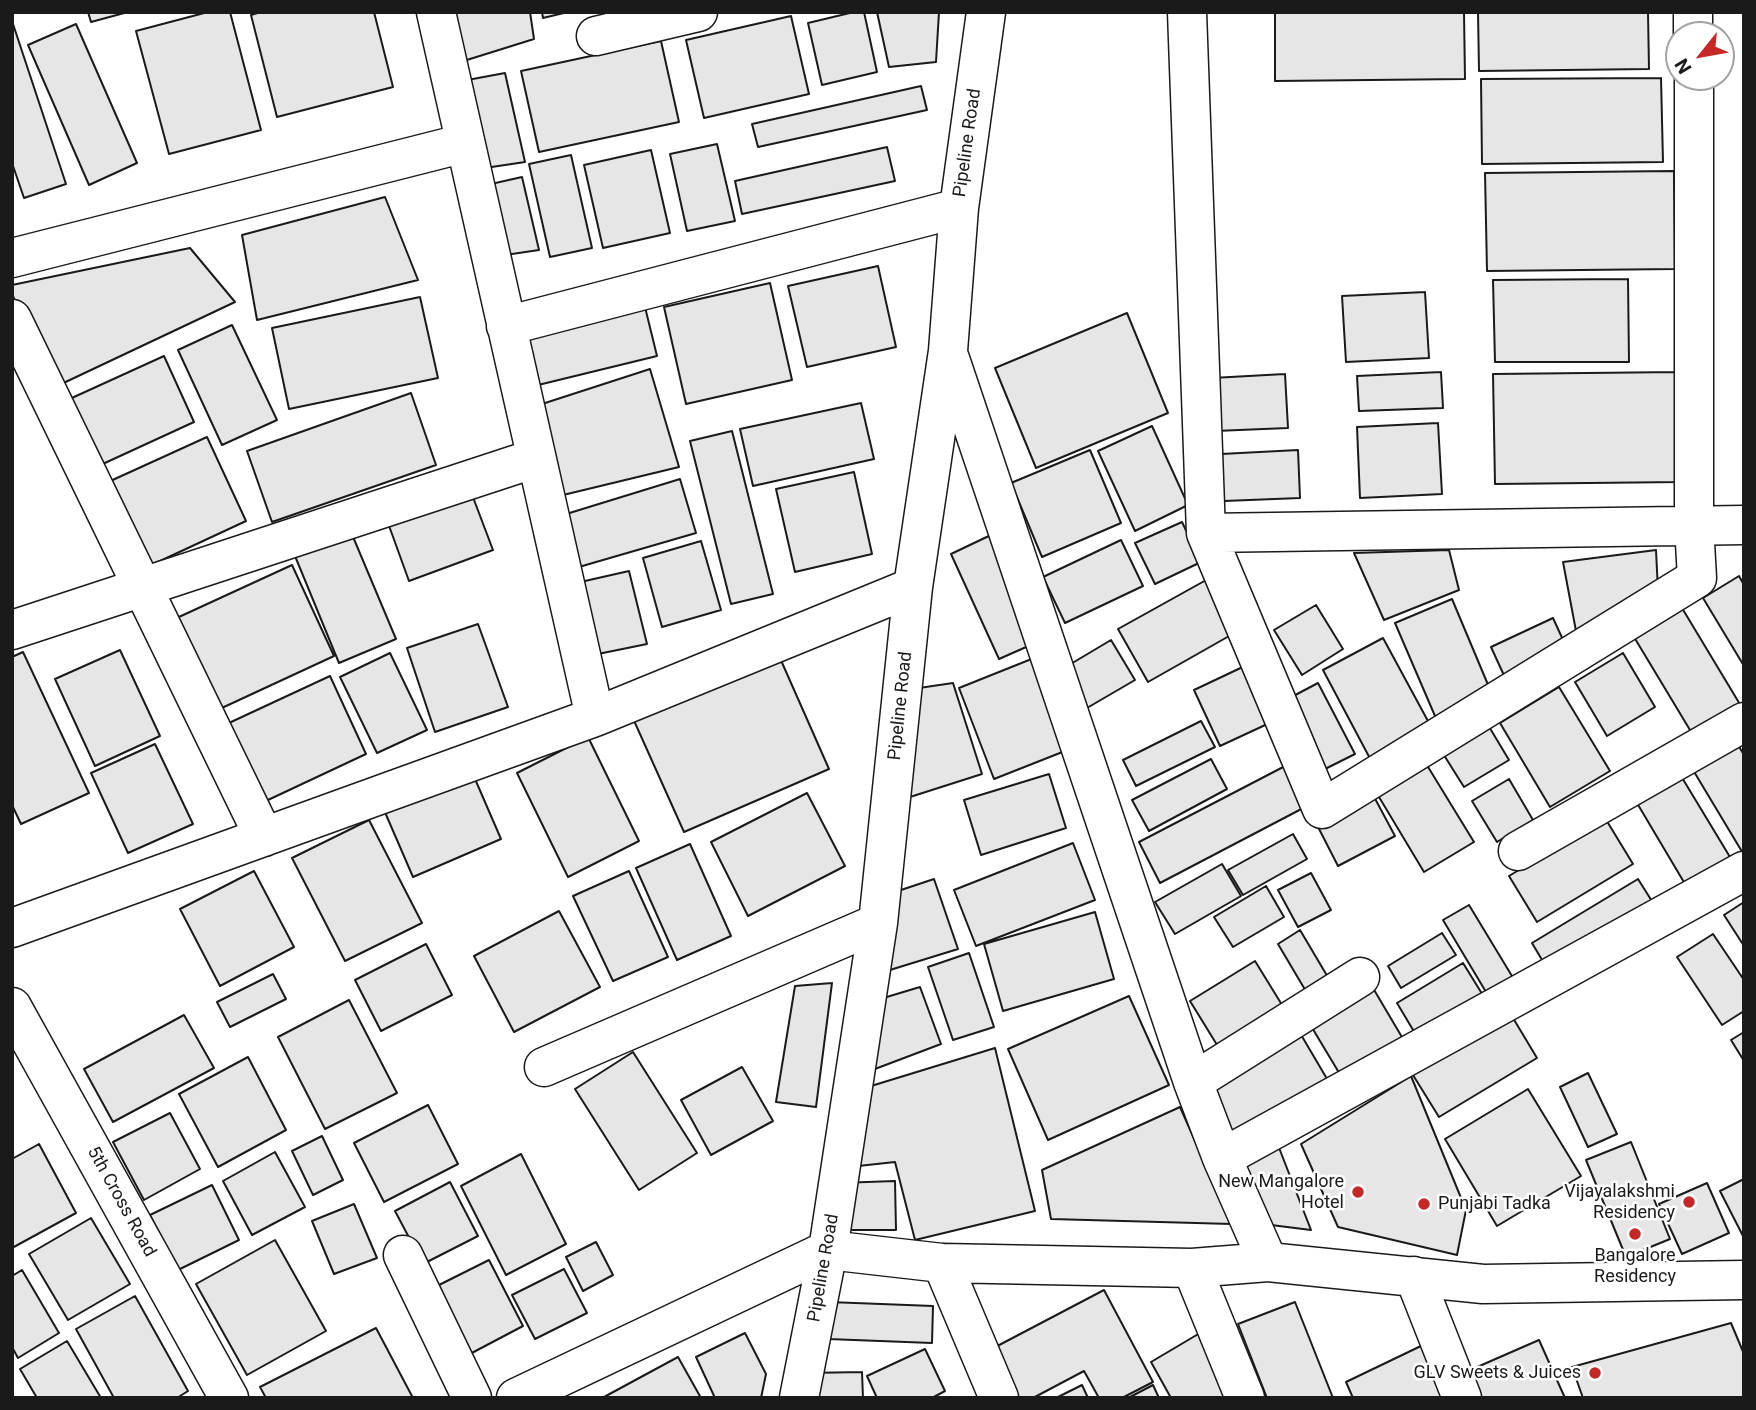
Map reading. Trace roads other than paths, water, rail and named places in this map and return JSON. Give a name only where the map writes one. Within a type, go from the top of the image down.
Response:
[{"type":"street","points":[[436,12],[595,717]]},
{"type":"street","points":[[596,36],[698,12]]},
{"type":"street","name":"Pipeline Road","points":[[799,1398],[828,1250],[878,923],[913,587],[948,351],[959,208],[986,12]]},
{"type":"street","points":[[1187,12],[1206,533],[1322,809],[1697,578],[1694,525],[1693,91]]},
{"type":"street","points":[[12,258],[465,144]]},
{"type":"street","points":[[506,326],[959,208]]},
{"type":"street","points":[[12,319],[264,837]]},
{"type":"street","points":[[948,351],[1193,1082],[1222,1158],[1268,1262]]},
{"type":"street","points":[[12,630],[536,458]]},
{"type":"street","points":[[1206,533],[1743,526]]},
{"type":"street","points":[[12,928],[595,717],[913,587]]},
{"type":"street","points":[[1518,852],[1744,722]]},
{"type":"street","points":[[1222,1158],[1744,872]]},
{"type":"street","points":[[544,1067],[878,923]]},
{"type":"street","points":[[1193,1082],[1360,977]]},
{"type":"street","name":"5th Cross Road","points":[[12,1007],[229,1398]]},
{"type":"street","points":[[516,1398],[828,1250],[942,1263],[1192,1268],[1268,1262],[1483,1284],[1744,1280]]},
{"type":"street","points":[[404,1255],[471,1398]]},
{"type":"street","points":[[942,1263],[999,1398]]},
{"type":"street","points":[[1192,1268],[1245,1398]]},
{"type":"street","points":[[1414,1276],[1462,1398]]},
{"type":"place","name":"New Mangalore Hotel","points":[[1358,1192]]},
{"type":"place","name":"Vijayalakshmi Residency","points":[[1689,1202]]},
{"type":"place","name":"Punjabi Tadka","points":[[1424,1204]]},
{"type":"place","name":"Bangalore Residency","points":[[1635,1234]]},
{"type":"place","name":"GLV Sweets & Juices","points":[[1595,1373]]}]
